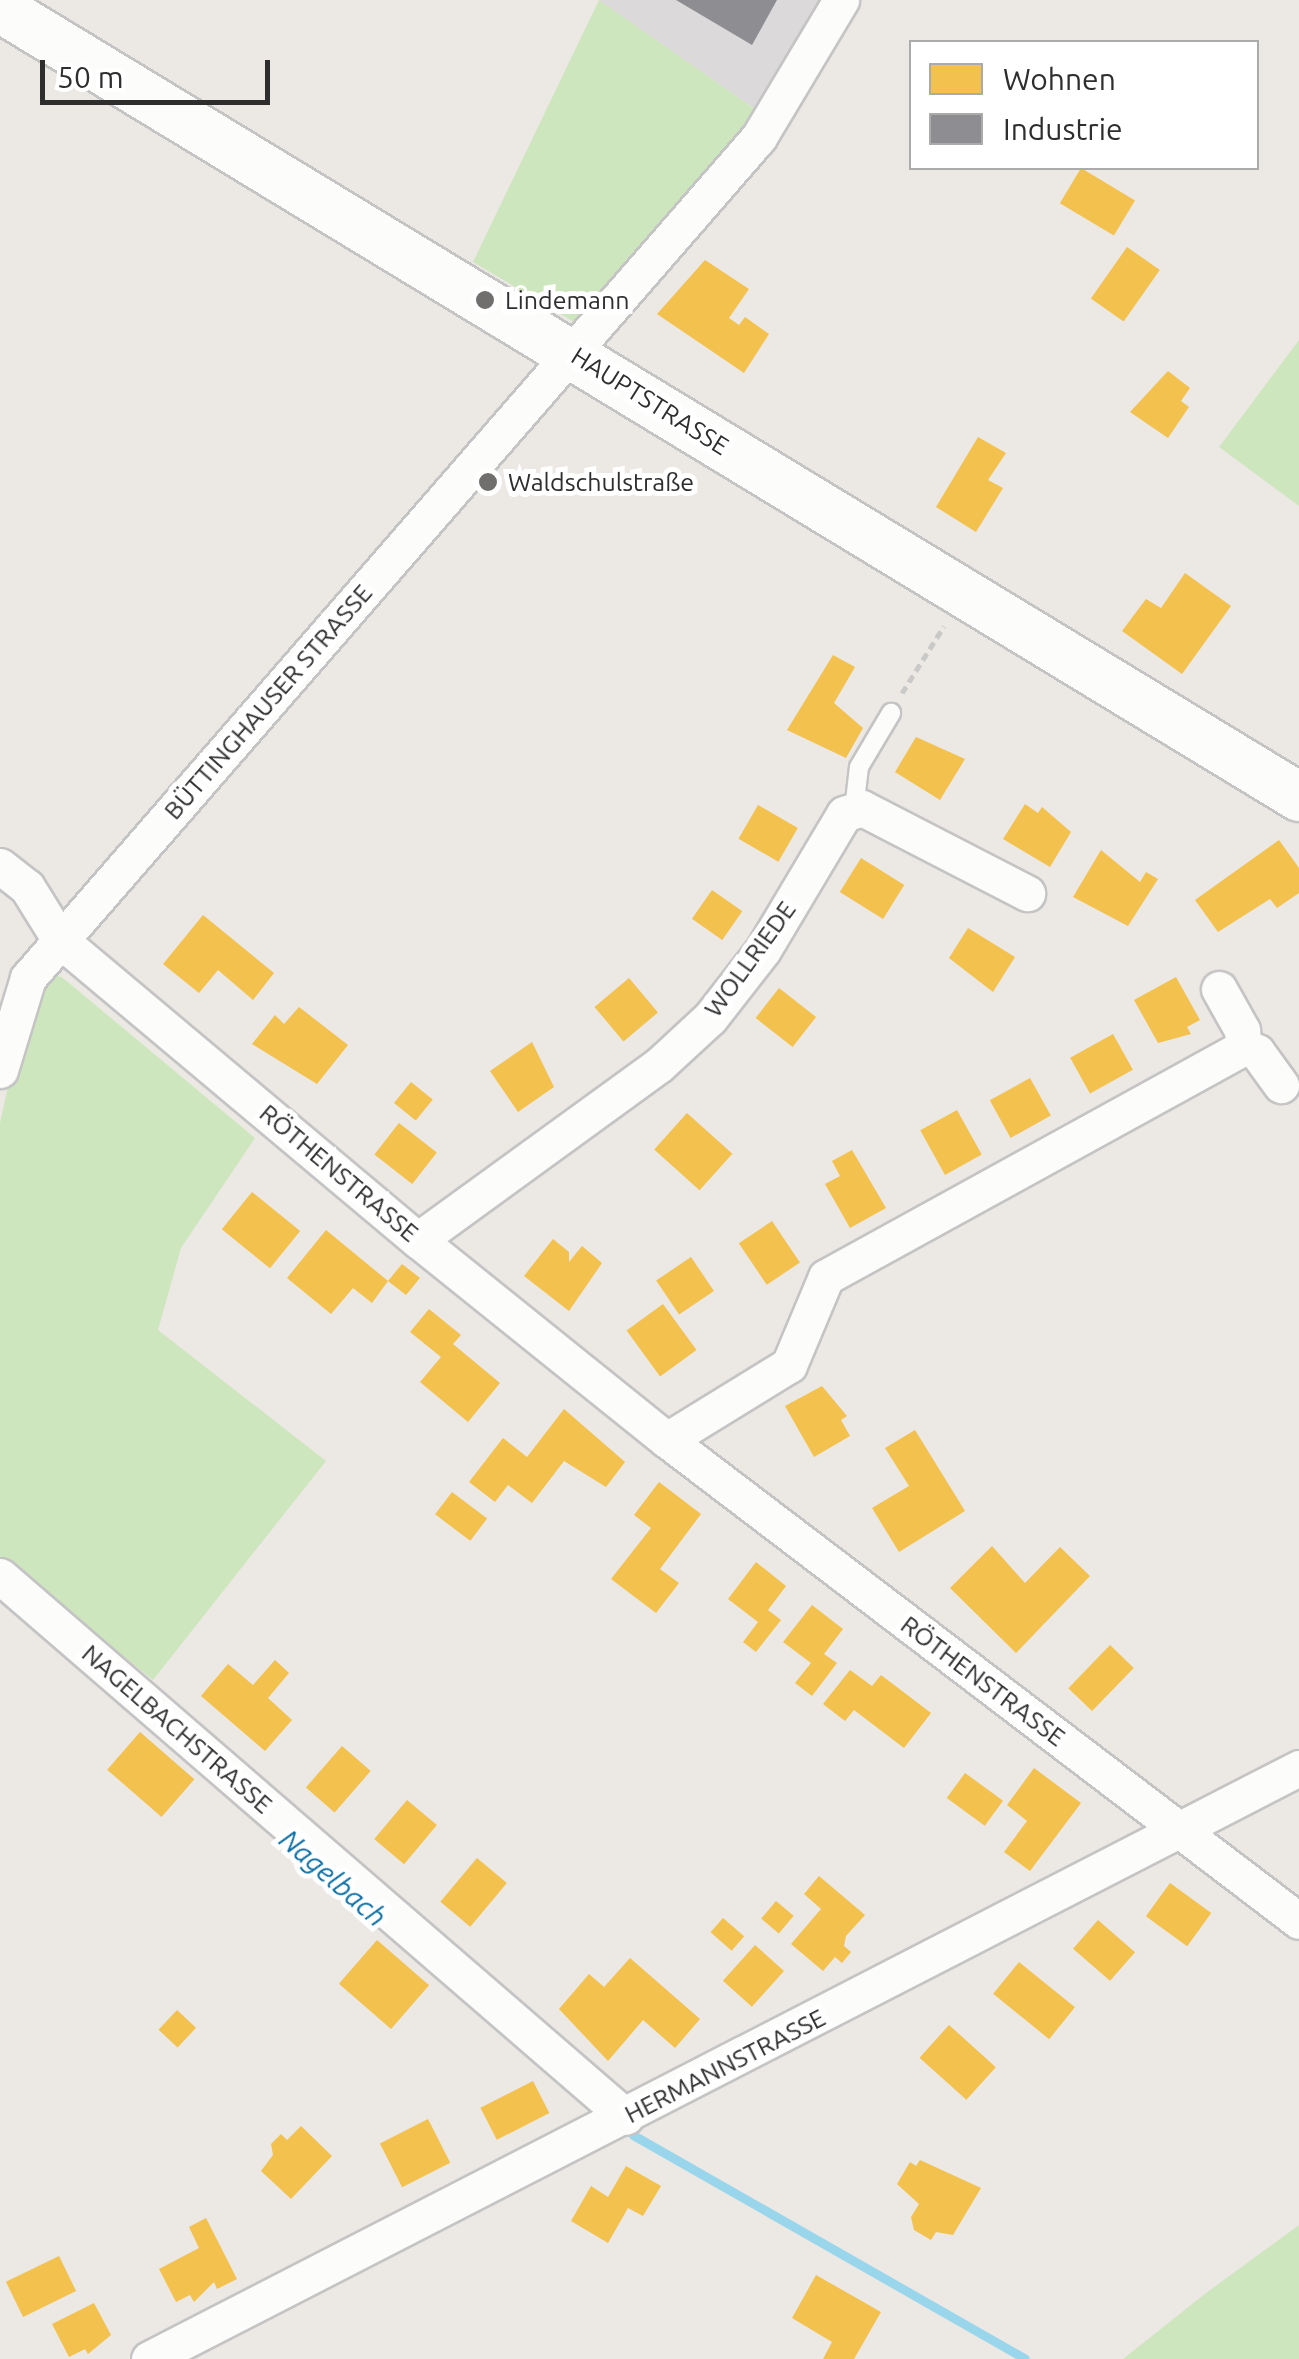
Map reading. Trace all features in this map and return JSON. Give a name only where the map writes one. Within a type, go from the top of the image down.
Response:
[{"type":"main road","name":"HAUPTSTRASSE","points":[[0,8],[1299,797]]},
{"type":"street","points":[[569,352],[759,137],[841,0]]},
{"type":"street","name":"BÜTTINGHAUSER STRASSE","points":[[0,1070],[28,978],[569,352]]},
{"type":"street","points":[[854,810],[862,808],[1027,894]]},
{"type":"street","name":"WOLLRIEDE","points":[[418,1240],[658,1065],[710,1018],[762,950],[844,814],[854,810]]},
{"type":"street","name":"RÖTHENSTRASSE","points":[[0,866],[27,887],[60,940],[418,1240],[667,1440],[1299,1921]]},
{"type":"street","points":[[1218,988],[1242,1030],[1244,1046]]},
{"type":"street","points":[[1244,1046],[1257,1052],[1281,1085]]},
{"type":"street","points":[[667,1440],[789,1366],[826,1278],[1244,1046]]},
{"type":"street","name":"NAGELBACHSTRASSE","points":[[0,1576],[626,2117]]},
{"type":"street","name":"HERMANNSTRASSE","points":[[149,2359],[1299,1768]]},
{"type":"lane","points":[[854,810],[859,767],[890,712]]},
{"type":"path","points":[[890,712],[964,594]]},
{"type":"shaded area","points":[[599,0],[830,0],[762,114]]},
{"type":"green space","points":[[599,0],[762,114],[579,325],[473,262]]},
{"type":"green space","points":[[1299,340],[1299,506],[1219,447]]},
{"type":"green space","points":[[48,972],[63,978],[255,1138],[181,1248],[158,1330],[326,1461],[153,1680],[0,1556],[0,1123],[25,1009]]},
{"type":"green space","points":[[1299,2225],[1299,2359],[1123,2359],[1206,2293]]},
{"type":"building: Wohnen","points":[[1080,170],[1135,200],[1114,236],[1060,203]]},
{"type":"building: Wohnen","points":[[1127,247],[1160,270],[1124,322],[1091,299]]},
{"type":"building: Wohnen","points":[[705,260],[749,289],[729,318],[739,325],[745,317],[769,334],[744,373],[657,314]]},
{"type":"building: Wohnen","points":[[1168,371],[1190,388],[1181,401],[1189,407],[1168,438],[1130,412]]},
{"type":"building: Wohnen","points":[[978,437],[1006,453],[988,480],[1003,488],[976,532],[936,507]]},
{"type":"building: Wohnen","points":[[1185,573],[1231,606],[1182,674],[1122,631],[1146,599],[1161,608]]},
{"type":"building: Wohnen","points":[[833,655],[855,667],[834,703],[863,728],[846,758],[787,730]]},
{"type":"building: Wohnen","points":[[916,737],[965,759],[940,800],[895,772]]},
{"type":"building: Wohnen","points":[[1025,804],[1038,813],[1042,807],[1071,832],[1050,867],[1003,839]]},
{"type":"building: Wohnen","points":[[758,805],[798,828],[778,862],[738,839]]},
{"type":"building: Wohnen","points":[[1279,840],[1299,868],[1299,893],[1277,908],[1270,899],[1218,932],[1195,900]]},
{"type":"building: Wohnen","points":[[1101,850],[1140,882],[1146,872],[1158,879],[1128,926],[1073,897]]},
{"type":"building: Wohnen","points":[[861,858],[904,885],[883,919],[840,892]]},
{"type":"building: Wohnen","points":[[712,890],[742,911],[722,940],[692,919]]},
{"type":"building: Wohnen","points":[[203,915],[274,973],[253,1000],[218,970],[199,993],[163,964]]},
{"type":"building: Wohnen","points":[[968,928],[1015,957],[993,992],[949,958]]},
{"type":"building: Wohnen","points":[[1176,977],[1200,1020],[1187,1027],[1191,1034],[1158,1043],[1134,1000]]},
{"type":"building: Wohnen","points":[[629,978],[658,1012],[623,1041],[595,1007]]},
{"type":"building: Wohnen","points":[[779,988],[816,1017],[793,1047],[756,1018]]},
{"type":"building: Wohnen","points":[[299,1007],[348,1045],[317,1084],[252,1044],[275,1015],[284,1024]]},
{"type":"building: Wohnen","points":[[1113,1034],[1133,1070],[1090,1094],[1070,1058]]},
{"type":"building: Wohnen","points":[[532,1042],[554,1087],[518,1112],[490,1071]]},
{"type":"building: Wohnen","points":[[1030,1078],[1051,1116],[1011,1138],[990,1100]]},
{"type":"building: Wohnen","points":[[411,1082],[433,1100],[416,1121],[394,1103]]},
{"type":"building: Wohnen","points":[[957,1110],[982,1155],[945,1175],[920,1130]]},
{"type":"building: Wohnen","points":[[687,1113],[732,1154],[700,1190],[654,1149]]},
{"type":"building: Wohnen","points":[[399,1123],[437,1153],[412,1184],[374,1155]]},
{"type":"building: Wohnen","points":[[852,1150],[886,1208],[850,1228],[825,1184],[840,1176],[832,1161]]},
{"type":"building: Wohnen","points":[[252,1192],[300,1231],[270,1268],[222,1229]]},
{"type":"building: Wohnen","points":[[772,1221],[800,1262],[767,1285],[739,1243]]},
{"type":"building: Wohnen","points":[[326,1230],[388,1281],[372,1303],[353,1288],[331,1314],[287,1278]]},
{"type":"building: Wohnen","points":[[553,1239],[569,1252],[569,1262],[582,1246],[602,1263],[569,1311],[524,1276]]},
{"type":"building: Wohnen","points":[[691,1257],[714,1291],[679,1314],[656,1280]]},
{"type":"building: Wohnen","points":[[402,1264],[420,1278],[406,1295],[388,1281]]},
{"type":"building: Wohnen","points":[[663,1304],[697,1350],[660,1377],[627,1330]]},
{"type":"building: Wohnen","points":[[429,1309],[461,1335],[453,1344],[500,1383],[468,1422],[420,1382],[441,1357],[410,1332]]},
{"type":"building: Wohnen","points":[[822,1386],[847,1416],[841,1420],[850,1436],[814,1457],[785,1406]]},
{"type":"building: Wohnen","points":[[564,1409],[625,1462],[606,1487],[564,1461],[532,1503],[508,1485],[495,1502],[469,1482],[503,1438],[527,1457]]},
{"type":"building: Wohnen","points":[[915,1430],[965,1511],[899,1552],[872,1508],[909,1486],[885,1448]]},
{"type":"building: Wohnen","points":[[659,1482],[701,1514],[660,1569],[679,1583],[656,1613],[611,1579],[651,1528],[634,1515]]},
{"type":"building: Wohnen","points":[[452,1492],[487,1518],[470,1541],[435,1514]]},
{"type":"building: Wohnen","points":[[992,1546],[1025,1583],[1060,1547],[1090,1576],[1016,1653],[950,1588]]},
{"type":"building: Wohnen","points":[[756,1562],[786,1586],[768,1610],[781,1620],[756,1652],[743,1642],[758,1622],[728,1599]]},
{"type":"building: Wohnen","points":[[812,1605],[843,1629],[824,1654],[837,1663],[812,1696],[795,1683],[811,1663],[783,1642]]},
{"type":"building: Wohnen","points":[[1110,1645],[1134,1668],[1092,1711],[1068,1688]]},
{"type":"building: Wohnen","points":[[275,1660],[289,1673],[268,1698],[292,1720],[265,1751],[201,1696],[228,1664],[253,1685]]},
{"type":"building: Wohnen","points":[[850,1670],[872,1686],[881,1675],[931,1713],[904,1748],[854,1710],[845,1721],[823,1704]]},
{"type":"building: Wohnen","points":[[140,1732],[194,1779],[162,1817],[107,1770]]},
{"type":"building: Wohnen","points":[[342,1746],[371,1771],[335,1812],[306,1788]]},
{"type":"building: Wohnen","points":[[1034,1768],[1081,1803],[1030,1871],[1004,1852],[1027,1821],[1007,1805]]},
{"type":"building: Wohnen","points":[[965,1773],[1003,1801],[985,1826],[947,1798]]},
{"type":"building: Wohnen","points":[[407,1800],[437,1825],[404,1864],[374,1839]]},
{"type":"building: Wohnen","points":[[477,1858],[507,1883],[470,1927],[440,1902]]},
{"type":"building: Wohnen","points":[[819,1876],[865,1915],[846,1936],[844,1946],[851,1952],[842,1963],[835,1957],[823,1971],[791,1944],[821,1909],[804,1894]]},
{"type":"building: Wohnen","points":[[1170,1883],[1211,1913],[1187,1946],[1146,1916]]},
{"type":"building: Wohnen","points":[[776,1901],[794,1916],[779,1933],[761,1919]]},
{"type":"building: Wohnen","points":[[723,1918],[744,1936],[732,1951],[711,1932]]},
{"type":"building: Wohnen","points":[[1098,1920],[1135,1952],[1110,1981],[1073,1949]]},
{"type":"building: Wohnen","points":[[377,1940],[429,1985],[391,2029],[339,1984]]},
{"type":"building: Wohnen","points":[[755,1945],[784,1971],[752,2007],[723,1981]]},
{"type":"building: Wohnen","points":[[630,1958],[700,2019],[675,2048],[643,2020],[608,2061],[559,2009],[589,1974],[604,1987]]},
{"type":"building: Wohnen","points":[[1019,1962],[1075,2007],[1049,2039],[993,1994]]},
{"type":"building: Wohnen","points":[[177,2010],[196,2028],[178,2047],[159,2030]]},
{"type":"building: Wohnen","points":[[949,2025],[996,2067],[966,2100],[920,2058]]},
{"type":"building: Wohnen","points":[[533,2081],[549,2113],[497,2140],[480,2108]]},
{"type":"building: Wohnen","points":[[428,2119],[450,2163],[402,2187],[380,2144]]},
{"type":"building: Wohnen","points":[[301,2126],[332,2156],[291,2199],[261,2171],[273,2155],[271,2144],[281,2134],[287,2140]]},
{"type":"building: Wohnen","points":[[920,2160],[981,2188],[953,2235],[936,2232],[931,2240],[914,2230],[911,2217],[919,2204],[897,2184],[910,2162],[916,2166]]},
{"type":"building: Wohnen","points":[[626,2166],[661,2186],[643,2216],[628,2208],[608,2243],[571,2221],[591,2186],[608,2197]]},
{"type":"building: Wohnen","points":[[206,2218],[237,2279],[217,2289],[214,2282],[194,2302],[190,2295],[176,2302],[159,2269],[199,2248],[189,2227]]},
{"type":"building: Wohnen","points":[[59,2256],[76,2291],[23,2317],[6,2282]]},
{"type":"building: Wohnen","points":[[816,2275],[881,2312],[854,2359],[823,2359],[832,2342],[792,2318]]},
{"type":"building: Wohnen","points":[[94,2303],[111,2335],[88,2354],[85,2349],[69,2357],[52,2324]]},
{"type":"building: Industrie","points":[[676,0],[777,0],[752,45]]},
{"type":"waterway","name":"Nagelbach","points":[[633,2135],[1025,2359]]},
{"type":"place","name":"Lindemann","points":[[485,300]]},
{"type":"place","name":"Waldschulstraße","points":[[488,482]]}]
